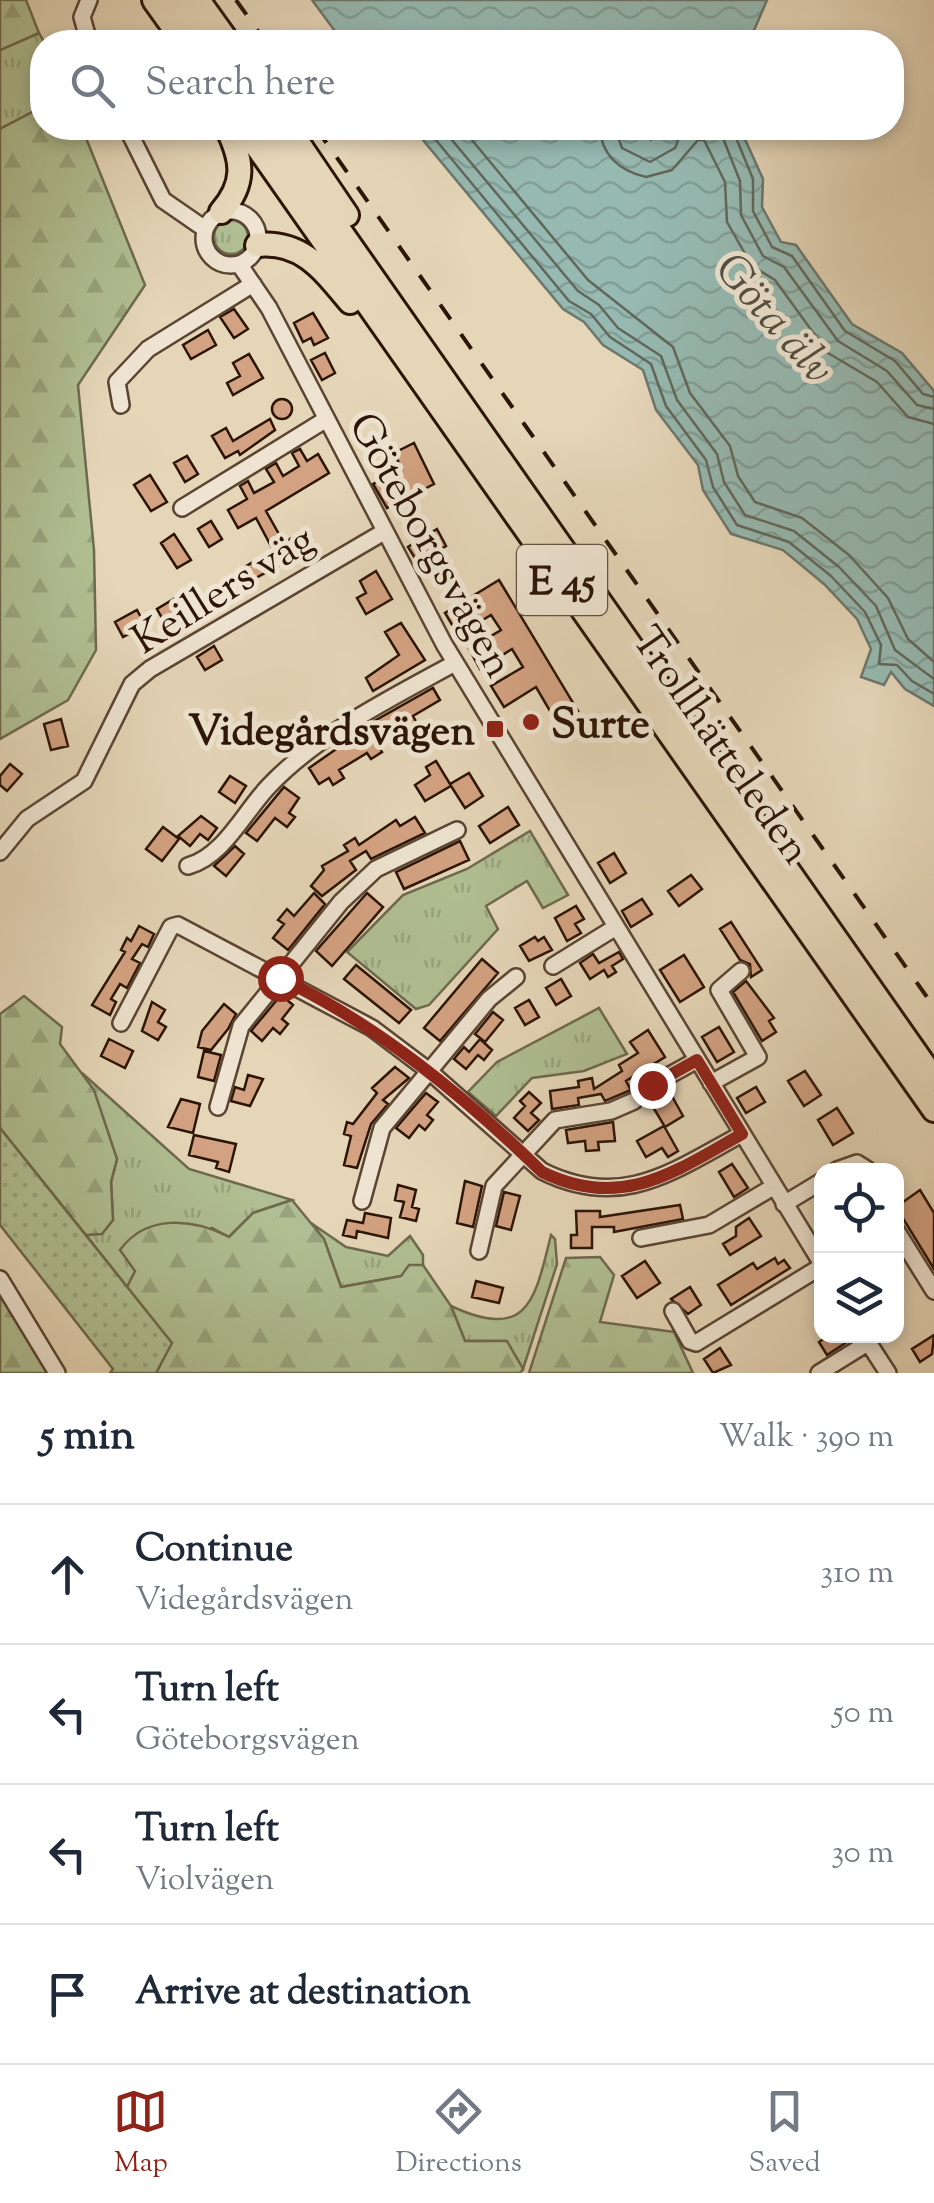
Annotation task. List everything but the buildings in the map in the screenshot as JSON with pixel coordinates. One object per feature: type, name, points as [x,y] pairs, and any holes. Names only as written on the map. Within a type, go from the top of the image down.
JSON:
[{"type":"highway","points":[[154,0],[175,30]]},
{"type":"highway","points":[[177,0],[199,30]]},
{"type":"highway","points":[[198,0],[219,30]]},
{"type":"highway","points":[[213,221],[238,189],[242,174],[231,140]]},
{"type":"highway","name":"Trollhätteleden","points":[[253,140],[432,378],[934,1079]]},
{"type":"highway","name":"Trollhätteleden","points":[[276,140],[432,378],[934,1110]]},
{"type":"highway","points":[[296,140],[413,316],[432,378]]},
{"type":"highway","points":[[257,245],[290,246],[312,260],[432,378]]},
{"type":"street","points":[[82,3],[87,30]]},
{"type":"street","points":[[132,140],[156,191],[170,208],[213,221],[235,211],[248,216],[256,228],[257,245],[239,264],[226,265],[211,257],[204,246],[213,221]]},
{"type":"street","name":"Göteborgsvägen","points":[[239,264],[254,284],[382,532],[455,663],[815,1253]]},
{"type":"street","points":[[121,405],[117,382],[132,362],[254,284]]},
{"type":"street","points":[[182,508],[326,420]]},
{"type":"street","name":"Keillers väg","points":[[0,852],[27,819],[84,782],[132,684],[150,668],[382,532]]},
{"type":"street","points":[[188,866],[207,861],[268,786],[308,752],[455,663]]},
{"type":"street","points":[[218,1107],[240,1026],[360,881],[457,830]]},
{"type":"street","points":[[121,1023],[171,927],[188,928],[372,1028],[430,1071],[558,1179],[626,1187],[674,1174],[742,1134]]},
{"type":"street","points":[[553,966],[616,928]]},
{"type":"street","points":[[711,1084],[758,1058],[719,990],[741,971]]},
{"type":"street","points":[[362,1202],[382,1128],[489,999],[516,977]]},
{"type":"street","points":[[652,1085],[697,1060]]},
{"type":"street","points":[[480,1251],[494,1186],[555,1120],[611,1111],[634,1101]]},
{"type":"street","points":[[784,1204],[814,1185]]},
{"type":"street","points":[[642,1238],[709,1225],[774,1187]]},
{"type":"street","points":[[904,1243],[934,1291]]},
{"type":"street","points":[[672,1311],[690,1341],[696,1343],[814,1270]]},
{"type":"street","points":[[0,1279],[57,1373]]},
{"type":"street","points":[[819,1373],[860,1343]]},
{"type":"street","points":[[869,1343],[888,1373]]},
{"type":"green space","points":[[0,0],[26,0],[38,30],[30,30],[30,37],[0,50]]},
{"type":"green space","points":[[30,37],[30,113],[0,129],[0,50]]},
{"type":"green space","points":[[30,113],[30,140],[87,140],[145,285],[78,385],[94,550],[96,650],[68,700],[0,739],[0,129]]},
{"type":"green space","points":[[231,220],[243,225],[248,237],[243,249],[231,254],[219,249],[214,237],[219,225]]},
{"type":"green space","points":[[530,831],[568,895],[543,908],[527,881],[486,906],[498,929],[429,1005],[416,1009],[347,952],[403,895],[467,869]]},
{"type":"green space","points":[[24,996],[62,1027],[60,1044],[94,1090],[117,1159],[111,1182],[113,1220],[102,1234],[86,1235],[0,1128],[0,1014]]},
{"type":"green space","points":[[599,1008],[627,1054],[584,1071],[532,1078],[496,1116],[468,1092],[497,1062]]},
{"type":"green space","points":[[82,1073],[189,1169],[292,1200],[253,1213],[229,1237],[212,1228],[136,1271],[127,1287],[86,1235],[113,1220],[111,1182],[117,1159]]},
{"type":"green space","points":[[0,1128],[172,1343],[156,1373],[110,1373],[113,1369],[0,1225]]},
{"type":"green space","points":[[292,1200],[324,1239],[341,1287],[401,1276],[409,1265],[423,1265],[451,1306],[465,1341],[507,1341],[523,1369],[520,1373],[156,1373],[171,1343],[127,1287],[135,1271],[120,1250],[143,1230],[171,1223],[200,1226],[229,1237],[253,1213]]},
{"type":"green space","points":[[311,1223],[346,1247],[388,1256],[410,1236],[423,1255],[423,1265],[409,1266],[402,1276],[341,1287],[324,1239]]},
{"type":"green space","points":[[551,1235],[555,1239],[557,1264],[523,1369],[506,1341],[465,1341],[451,1306],[477,1316],[513,1316],[533,1295]]},
{"type":"green space","points":[[600,1257],[614,1275],[600,1322],[674,1332],[693,1373],[529,1373],[566,1258]]},
{"type":"green space","points":[[0,1287],[57,1373],[0,1373]]},
{"type":"water","points":[[312,0],[767,0],[754,30],[334,30]]},
{"type":"water","name":"Göta älv","points":[[423,140],[745,140],[763,179],[762,207],[781,242],[796,245],[852,324],[902,353],[934,391],[934,706],[905,689],[891,672],[884,685],[861,677],[871,649],[857,619],[824,584],[783,550],[731,534],[703,490],[698,465],[656,410],[643,370],[603,345],[584,322],[563,309]]},
{"type":"railway","points":[[236,0],[257,30]]},
{"type":"railway","points":[[324,140],[934,1007]]},
{"type":"place","name":"Surte","points":[[531,722]]},
{"type":"place","name":"Videgårdsvägen","points":[[495,729]]},
{"type":"route","points":[[280,978],[372,1028],[430,1071],[542,1172],[558,1179],[598,1187],[652,1182],[674,1174],[742,1134],[697,1060],[652,1085]]}]
